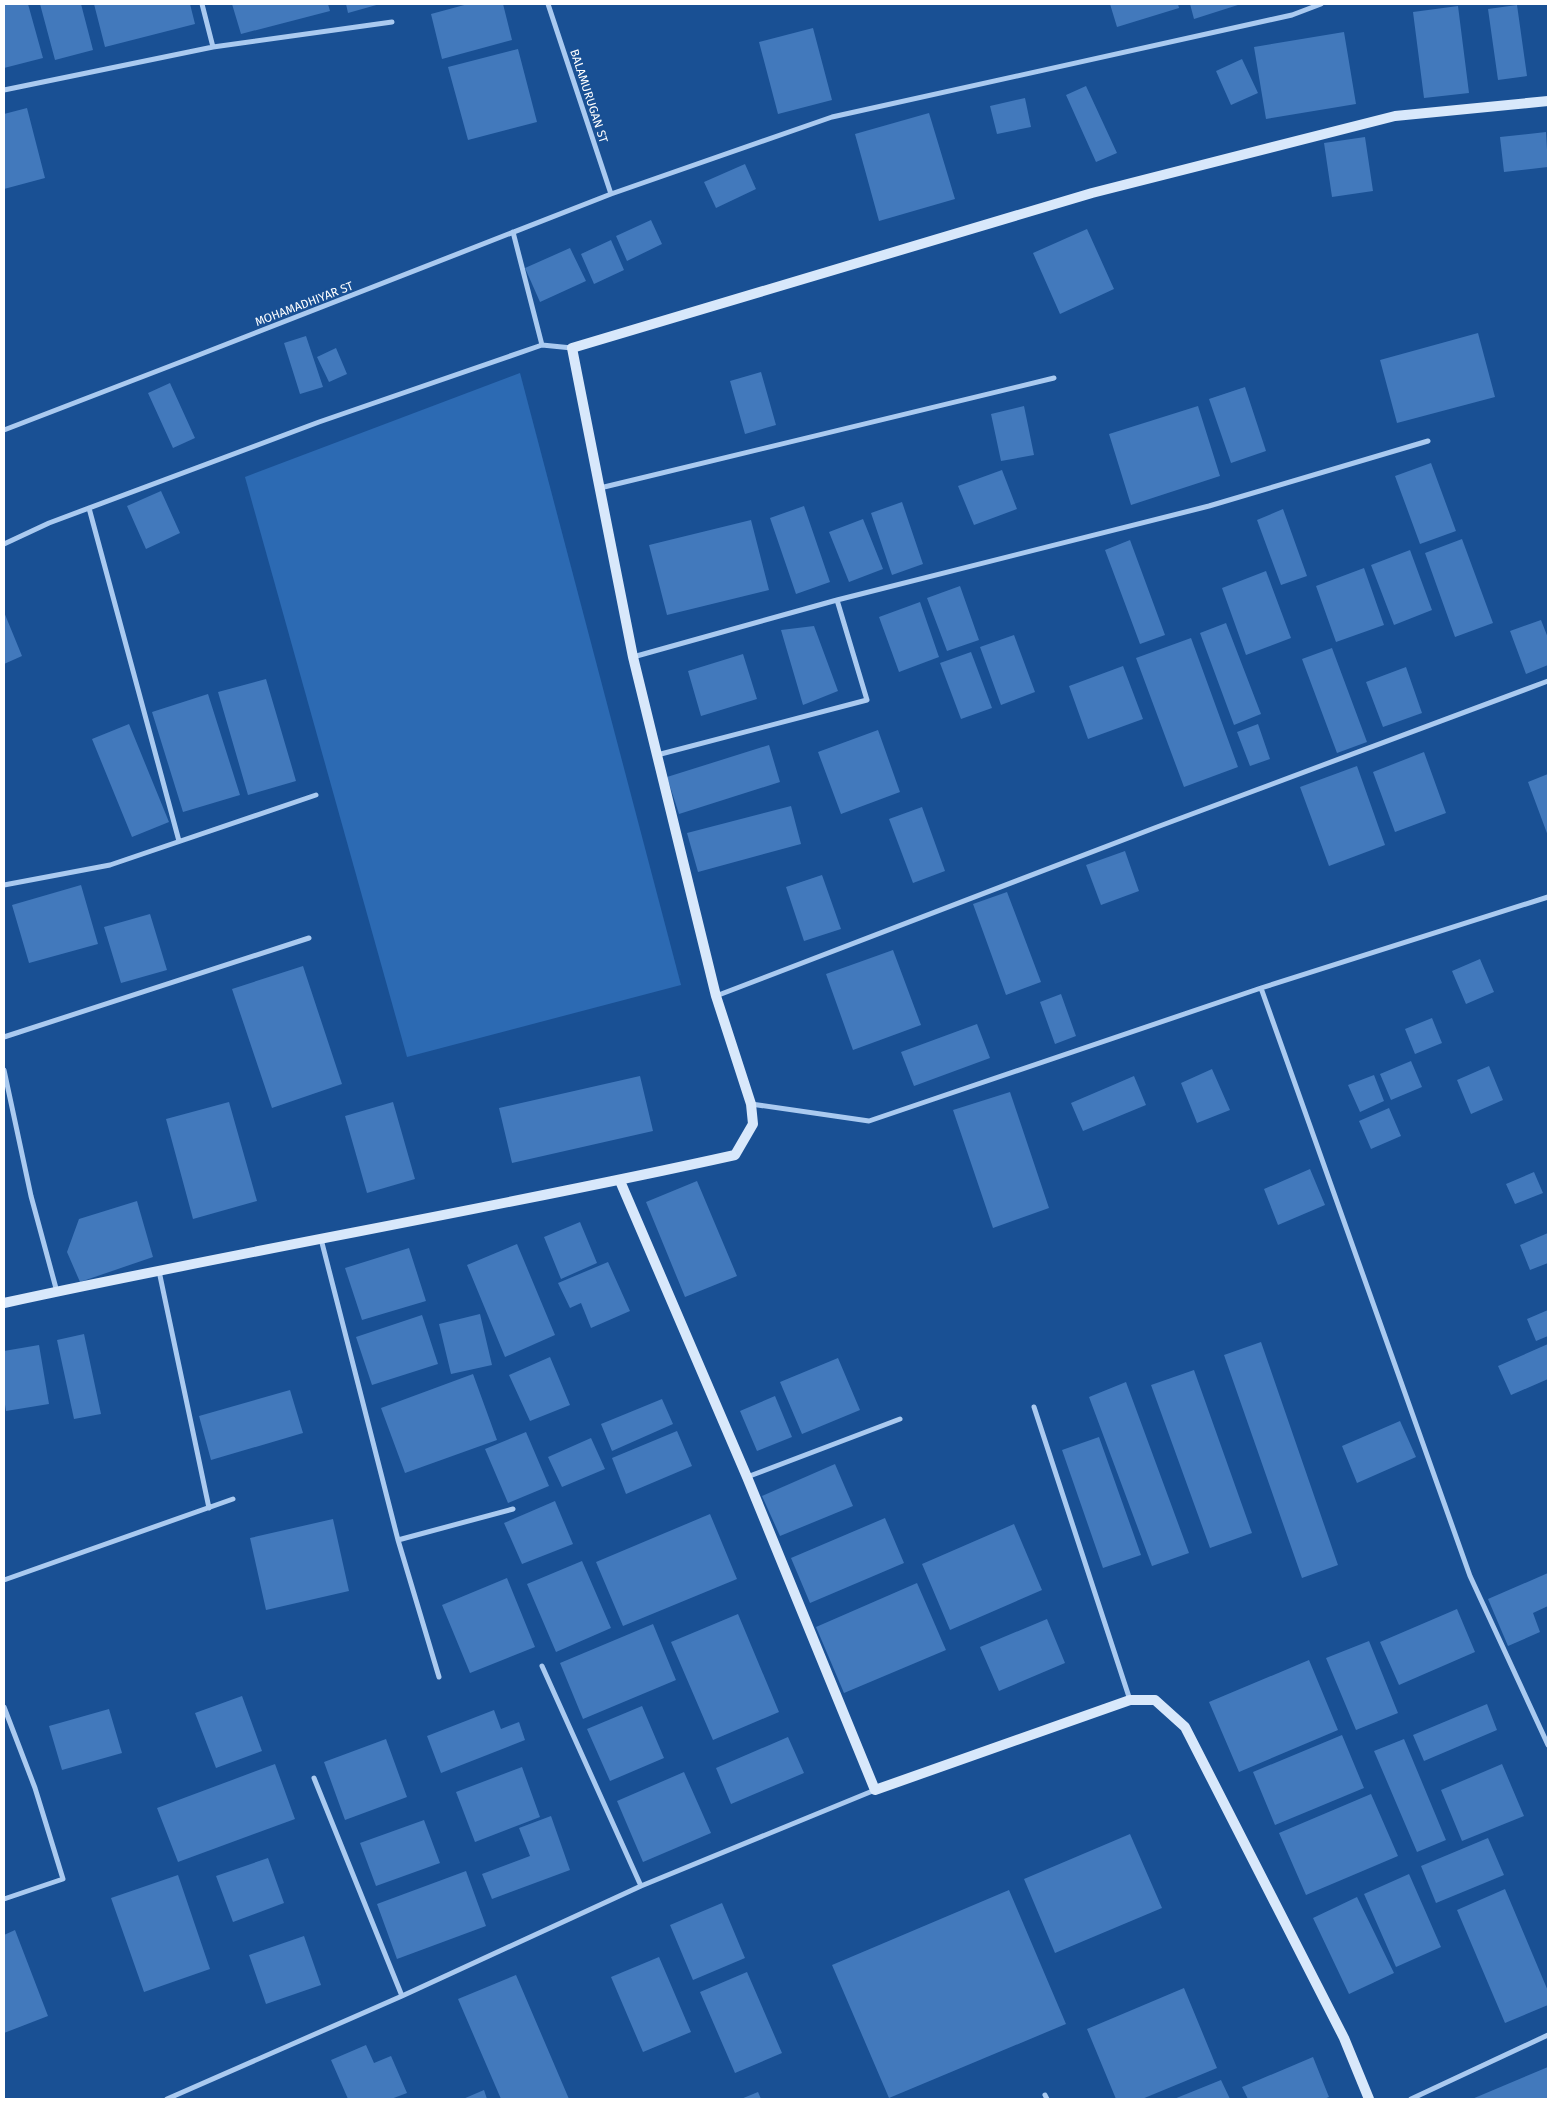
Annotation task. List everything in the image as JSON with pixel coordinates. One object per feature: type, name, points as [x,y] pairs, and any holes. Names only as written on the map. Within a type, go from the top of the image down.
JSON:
[{"type":"street","points":[[202,4],[213,47]]},
{"type":"street","name":"BALAMURUGAN ST","points":[[548,4],[611,194]]},
{"type":"street","name":"MOHAMADHIYAR ST","points":[[4,430],[611,194],[832,118],[1292,15],[1322,4]]},
{"type":"street","points":[[4,90],[213,47],[392,22]]},
{"type":"street","points":[[4,544],[49,523],[319,422],[542,345],[572,348],[1092,193],[1395,116],[1548,101]]},
{"type":"street","points":[[513,232],[542,345]]},
{"type":"street","points":[[4,1303],[620,1181],[735,1155],[753,1124],[751,1104],[716,996],[633,657],[572,348]]},
{"type":"street","points":[[600,488],[1054,378]]},
{"type":"street","points":[[633,657],[837,600],[1210,506],[1428,441]]},
{"type":"street","points":[[89,508],[179,841]]},
{"type":"street","points":[[657,755],[867,700],[837,600]]},
{"type":"street","points":[[716,996],[1158,827],[1548,681]]},
{"type":"street","points":[[4,885],[110,865],[316,795]]},
{"type":"street","points":[[751,1104],[869,1121],[1261,988],[1548,898]]},
{"type":"street","points":[[4,1037],[309,938]]},
{"type":"street","points":[[1261,988],[1470,1576],[1548,1745]]},
{"type":"street","points":[[4,1070],[31,1196],[57,1292]]},
{"type":"street","points":[[620,1181],[747,1477],[875,1790]]},
{"type":"street","points":[[321,1239],[398,1540],[439,1677]]},
{"type":"street","points":[[159,1271],[209,1508]]},
{"type":"street","points":[[1034,1407],[1130,1700]]},
{"type":"street","points":[[747,1477],[900,1419]]},
{"type":"street","points":[[4,1580],[233,1500]]},
{"type":"street","points":[[398,1540],[514,1509]]},
{"type":"street","points":[[542,1666],[642,1886]]},
{"type":"street","points":[[167,2099],[402,1996],[642,1886],[875,1790],[1130,1700],[1155,1700],[1185,1727],[1344,2038],[1369,2099]]},
{"type":"street","points":[[4,1706],[35,1788],[63,1879],[4,1899]]},
{"type":"street","points":[[314,1778],[402,1996]]},
{"type":"street","points":[[1411,2099],[1548,2035]]},
{"type":"shaded area","points":[[520,373],[681,985],[407,1057],[245,477]]},
{"type":"building","points":[[4,4],[28,4],[43,58],[4,68]]},
{"type":"building","points":[[40,4],[81,4],[93,50],[55,60]]},
{"type":"building","points":[[94,4],[190,4],[195,24],[105,47]]},
{"type":"building","points":[[232,4],[328,4],[330,11],[241,34]]},
{"type":"building","points":[[346,4],[380,4],[348,13]]},
{"type":"building","points":[[468,4],[503,4],[512,40],[442,59],[431,14]]},
{"type":"building","points":[[1110,4],[1178,4],[1179,8],[1117,27]]},
{"type":"building","points":[[1190,4],[1241,4],[1194,19]]},
{"type":"building","points":[[1517,5],[1527,76],[1498,80],[1488,9]]},
{"type":"building","points":[[1458,6],[1469,93],[1424,98],[1413,12]]},
{"type":"building","points":[[813,28],[832,100],[778,114],[759,42]]},
{"type":"building","points":[[1344,32],[1356,104],[1266,119],[1254,47]]},
{"type":"building","points":[[518,49],[537,122],[468,140],[448,67]]},
{"type":"building","points":[[1242,59],[1258,93],[1231,105],[1216,71]]},
{"type":"building","points":[[1086,86],[1117,153],[1096,162],[1066,95]]},
{"type":"building","points":[[1025,98],[1031,127],[997,134],[990,106]]},
{"type":"building","points":[[27,108],[45,178],[4,189],[4,114]]},
{"type":"building","points":[[929,113],[955,199],[879,221],[855,134]]},
{"type":"building","points":[[1546,132],[1548,167],[1504,172],[1500,137]]},
{"type":"building","points":[[1365,137],[1373,191],[1332,197],[1324,143]]},
{"type":"building","points":[[745,164],[756,189],[716,208],[704,182]]},
{"type":"building","points":[[651,220],[662,244],[627,261],[616,236]]},
{"type":"building","points":[[1087,229],[1114,289],[1060,314],[1033,253]]},
{"type":"building","points":[[611,240],[624,270],[594,284],[581,254]]},
{"type":"building","points":[[570,248],[586,281],[540,302],[525,268]]},
{"type":"building","points":[[1478,333],[1495,397],[1397,423],[1380,360]]},
{"type":"building","points":[[306,336],[323,387],[300,394],[284,343]]},
{"type":"building","points":[[336,348],[347,374],[329,382],[317,357]]},
{"type":"building","points":[[761,372],[776,425],[745,434],[730,381]]},
{"type":"building","points":[[170,383],[195,438],[173,448],[148,393]]},
{"type":"building","points":[[1245,387],[1266,451],[1231,463],[1209,399]]},
{"type":"building","points":[[1024,406],[1034,455],[1001,461],[991,414]]},
{"type":"building","points":[[1198,406],[1220,476],[1131,505],[1109,434]]},
{"type":"building","points":[[1431,463],[1456,531],[1420,544],[1395,476]]},
{"type":"building","points":[[1002,470],[1017,509],[974,525],[958,486]]},
{"type":"building","points":[[161,491],[180,533],[146,549],[127,506]]},
{"type":"building","points":[[902,502],[923,564],[892,575],[871,513]]},
{"type":"building","points":[[804,506],[830,582],[796,594],[770,518]]},
{"type":"building","points":[[1283,509],[1307,576],[1281,585],[1257,520]]},
{"type":"building","points":[[863,519],[883,569],[849,582],[829,532]]},
{"type":"building","points":[[751,520],[769,590],[667,615],[649,545]]},
{"type":"building","points":[[1462,539],[1493,623],[1455,637],[1425,553]]},
{"type":"building","points":[[1130,540],[1165,635],[1140,644],[1105,550]]},
{"type":"building","points":[[1410,550],[1432,610],[1394,625],[1371,565]]},
{"type":"building","points":[[1364,568],[1384,625],[1336,642],[1316,586]]},
{"type":"building","points":[[1266,571],[1291,638],[1246,655],[1222,588]]},
{"type":"building","points":[[960,586],[979,640],[947,651],[927,598]]},
{"type":"building","points":[[920,602],[939,657],[899,672],[879,617]]},
{"type":"building","points":[[4,612],[22,656],[4,664]]},
{"type":"building","points":[[1541,620],[1548,638],[1548,665],[1526,674],[1510,631]]},
{"type":"building","points":[[1226,623],[1261,714],[1234,725],[1200,633]]},
{"type":"building","points":[[814,626],[838,691],[803,705],[781,630]]},
{"type":"building","points":[[1014,635],[1035,692],[1001,705],[980,647]]},
{"type":"building","points":[[1191,638],[1238,767],[1184,787],[1136,658]]},
{"type":"building","points":[[1332,648],[1367,742],[1337,753],[1302,659]]},
{"type":"building","points":[[971,652],[992,708],[961,719],[940,663]]},
{"type":"building","points":[[743,654],[757,699],[701,716],[688,671]]},
{"type":"building","points":[[1123,666],[1143,719],[1088,739],[1069,686]]},
{"type":"building","points":[[1406,667],[1422,713],[1383,727],[1366,682]]},
{"type":"building","points":[[266,679],[296,781],[248,795],[218,692]]},
{"type":"building","points":[[208,694],[240,795],[183,812],[152,712]]},
{"type":"building","points":[[129,724],[169,822],[132,837],[92,739]]},
{"type":"building","points":[[1258,724],[1270,759],[1250,766],[1237,732]]},
{"type":"building","points":[[878,730],[900,792],[841,814],[818,752]]},
{"type":"building","points":[[769,745],[780,782],[679,814],[667,777]]},
{"type":"building","points":[[1424,752],[1446,813],[1395,832],[1373,772]]},
{"type":"building","points":[[1357,766],[1385,845],[1329,866],[1300,787]]},
{"type":"building","points":[[1548,774],[1548,836],[1528,782]]},
{"type":"building","points":[[791,806],[801,844],[698,872],[687,833]]},
{"type":"building","points":[[922,807],[945,871],[913,883],[889,819]]},
{"type":"building","points":[[1125,851],[1139,891],[1101,905],[1086,865]]},
{"type":"building","points":[[822,875],[841,929],[804,941],[786,887]]},
{"type":"building","points":[[81,885],[98,944],[29,963],[12,905]]},
{"type":"building","points":[[1007,892],[1041,982],[1006,995],[973,904]]},
{"type":"building","points":[[150,914],[167,970],[121,983],[104,927]]},
{"type":"building","points":[[893,950],[921,1025],[853,1050],[826,974]]},
{"type":"building","points":[[1480,959],[1494,992],[1466,1004],[1452,971]]},
{"type":"building","points":[[303,966],[342,1084],[272,1108],[232,989]]},
{"type":"building","points":[[1061,994],[1076,1036],[1055,1044],[1040,1002]]},
{"type":"building","points":[[1432,1018],[1442,1043],[1415,1054],[1405,1029]]},
{"type":"building","points":[[977,1024],[990,1058],[914,1086],[901,1052]]},
{"type":"building","points":[[1411,1061],[1422,1087],[1391,1100],[1380,1074]]},
{"type":"building","points":[[1489,1066],[1503,1100],[1471,1114],[1457,1080]]},
{"type":"building","points":[[1212,1069],[1230,1110],[1197,1123],[1181,1083]]},
{"type":"building","points":[[1374,1075],[1384,1101],[1360,1112],[1348,1085]]},
{"type":"building","points":[[640,1076],[653,1131],[512,1163],[499,1108]]},
{"type":"building","points":[[1134,1076],[1146,1105],[1083,1131],[1071,1103]]},
{"type":"building","points":[[1010,1092],[1049,1208],[993,1228],[953,1110]]},
{"type":"building","points":[[229,1102],[257,1201],[193,1219],[166,1119]]},
{"type":"building","points":[[393,1102],[415,1179],[367,1193],[345,1116]]},
{"type":"building","points":[[1389,1108],[1401,1136],[1371,1149],[1359,1121]]},
{"type":"building","points":[[1310,1169],[1325,1205],[1278,1225],[1264,1189]]},
{"type":"building","points":[[1534,1172],[1543,1193],[1515,1204],[1506,1184]]},
{"type":"building","points":[[697,1181],[737,1276],[685,1297],[646,1202]]},
{"type":"building","points":[[137,1201],[153,1257],[80,1282],[67,1252],[79,1219]]},
{"type":"building","points":[[580,1222],[597,1263],[561,1279],[544,1237]]},
{"type":"building","points":[[1548,1233],[1548,1263],[1530,1270],[1520,1245]]},
{"type":"building","points":[[517,1244],[555,1335],[505,1357],[467,1265]]},
{"type":"building","points":[[409,1248],[426,1301],[362,1320],[345,1268]]},
{"type":"building","points":[[608,1262],[630,1311],[591,1328],[581,1303],[570,1308],[558,1283]]},
{"type":"building","points":[[1548,1310],[1548,1336],[1536,1341],[1527,1319]]},
{"type":"building","points":[[480,1314],[492,1365],[451,1374],[439,1324]]},
{"type":"building","points":[[422,1315],[438,1364],[372,1385],[356,1337]]},
{"type":"building","points":[[84,1334],[101,1414],[74,1419],[57,1340]]},
{"type":"building","points":[[1261,1342],[1338,1565],[1302,1578],[1224,1355]]},
{"type":"building","points":[[1548,1344],[1548,1379],[1511,1395],[1498,1366]]},
{"type":"building","points":[[39,1345],[49,1404],[6,1411],[4,1398],[4,1351]]},
{"type":"building","points":[[550,1357],[570,1405],[530,1421],[509,1375]]},
{"type":"building","points":[[838,1358],[860,1410],[802,1434],[780,1382]]},
{"type":"building","points":[[1194,1370],[1252,1533],[1210,1548],[1151,1385]]},
{"type":"building","points":[[473,1374],[497,1440],[405,1473],[381,1408]]},
{"type":"building","points":[[1126,1382],[1189,1553],[1152,1566],[1089,1397]]},
{"type":"building","points":[[290,1390],[303,1433],[211,1460],[199,1416]]},
{"type":"building","points":[[775,1396],[792,1437],[757,1451],[740,1411]]},
{"type":"building","points":[[662,1399],[673,1424],[612,1451],[601,1424]]},
{"type":"building","points":[[1400,1421],[1416,1457],[1357,1483],[1342,1446]]},
{"type":"building","points":[[677,1431],[692,1466],[626,1494],[612,1458]]},
{"type":"building","points":[[526,1432],[549,1486],[508,1503],[485,1449]]},
{"type":"building","points":[[1099,1437],[1141,1555],[1103,1568],[1062,1450]]},
{"type":"building","points":[[591,1438],[605,1469],[562,1487],[548,1457]]},
{"type":"building","points":[[835,1464],[853,1506],[780,1536],[762,1496]]},
{"type":"building","points":[[555,1501],[573,1544],[522,1564],[504,1523]]},
{"type":"building","points":[[710,1514],[737,1579],[623,1626],[596,1562]]},
{"type":"building","points":[[885,1518],[904,1563],[810,1603],[791,1558]]},
{"type":"building","points":[[333,1519],[349,1591],[266,1610],[250,1538]]},
{"type":"building","points":[[1014,1524],[1042,1590],[950,1630],[922,1564]]},
{"type":"building","points":[[582,1561],[611,1628],[556,1652],[527,1584]]},
{"type":"building","points":[[1548,1573],[1548,1606],[1533,1613],[1540,1632],[1508,1646],[1488,1599]]},
{"type":"building","points":[[507,1578],[535,1647],[470,1673],[442,1605]]},
{"type":"building","points":[[917,1583],[946,1650],[844,1693],[816,1627]]},
{"type":"building","points":[[1457,1609],[1475,1652],[1399,1685],[1380,1642]]},
{"type":"building","points":[[738,1614],[779,1712],[713,1740],[671,1642]]},
{"type":"building","points":[[1047,1619],[1065,1663],[999,1691],[980,1647]]},
{"type":"building","points":[[653,1624],[676,1680],[583,1719],[560,1663]]},
{"type":"building","points":[[1369,1641],[1398,1713],[1356,1730],[1326,1658]]},
{"type":"building","points":[[1309,1660],[1338,1730],[1239,1772],[1209,1702]]},
{"type":"building","points":[[242,1696],[262,1751],[216,1768],[195,1713]]},
{"type":"building","points":[[1487,1704],[1497,1730],[1424,1761],[1413,1735]]},
{"type":"building","points":[[642,1706],[664,1758],[610,1781],[587,1729]]},
{"type":"building","points":[[109,1709],[122,1753],[62,1770],[49,1726]]},
{"type":"building","points":[[494,1710],[501,1729],[519,1722],[525,1740],[441,1773],[427,1736]]},
{"type":"building","points":[[1342,1735],[1364,1788],[1275,1825],[1253,1772]]},
{"type":"building","points":[[788,1737],[804,1773],[731,1804],[716,1768]]},
{"type":"building","points":[[386,1739],[407,1797],[345,1820],[324,1762]]},
{"type":"building","points":[[1404,1739],[1446,1840],[1417,1852],[1374,1751]]},
{"type":"building","points":[[275,1764],[295,1819],[178,1862],[157,1808]]},
{"type":"building","points":[[1502,1764],[1524,1816],[1462,1841],[1441,1790]]},
{"type":"building","points":[[522,1767],[540,1817],[475,1842],[456,1792]]},
{"type":"building","points":[[684,1772],[711,1833],[643,1862],[617,1801]]},
{"type":"building","points":[[1371,1794],[1398,1856],[1306,1895],[1279,1833]]},
{"type":"building","points":[[551,1816],[570,1870],[492,1899],[482,1874],[530,1856],[519,1828]]},
{"type":"building","points":[[424,1820],[440,1863],[376,1886],[360,1843]]},
{"type":"building","points":[[1130,1834],[1162,1908],[1055,1953],[1024,1879]]},
{"type":"building","points":[[1488,1838],[1504,1875],[1436,1903],[1421,1866]]},
{"type":"building","points":[[268,1858],[284,1903],[233,1922],[216,1876]]},
{"type":"building","points":[[466,1871],[486,1926],[397,1959],[377,1904]]},
{"type":"building","points":[[1409,1874],[1441,1947],[1396,1967],[1364,1894]]},
{"type":"building","points":[[178,1875],[210,1969],[144,1992],[111,1898]]},
{"type":"building","points":[[1505,1889],[1548,1991],[1548,2005],[1505,2023],[1457,1910]]},
{"type":"building","points":[[1009,1890],[1066,2024],[889,2098],[832,1965]]},
{"type":"building","points":[[1357,1897],[1394,1973],[1349,1994],[1313,1918]]},
{"type":"building","points":[[722,1903],[745,1958],[693,1980],[670,1925]]},
{"type":"building","points":[[15,1930],[48,2016],[4,2033],[4,1935]]},
{"type":"building","points":[[304,1936],[321,1985],[266,2004],[249,1955]]},
{"type":"building","points":[[659,1957],[691,2032],[643,2052],[611,1977]]},
{"type":"building","points":[[747,1972],[782,2053],[735,2073],[700,1992]]},
{"type":"building","points":[[516,1975],[569,2099],[501,2099],[458,1999]]},
{"type":"building","points":[[1184,1988],[1217,2068],[1142,2099],[1116,2099],[1087,2029]]},
{"type":"building","points":[[366,2045],[374,2063],[391,2056],[407,2093],[391,2099],[348,2099],[331,2060]]},
{"type":"building","points":[[1313,2057],[1329,2097],[1324,2099],[1248,2099],[1242,2087]]},
{"type":"building","points":[[1548,2067],[1548,2099],[1472,2099]]},
{"type":"building","points":[[1221,2080],[1230,2099],[1174,2099]]},
{"type":"building","points":[[484,2090],[487,2099],[463,2099]]},
{"type":"building","points":[[758,2092],[761,2099],[741,2099]]}]
